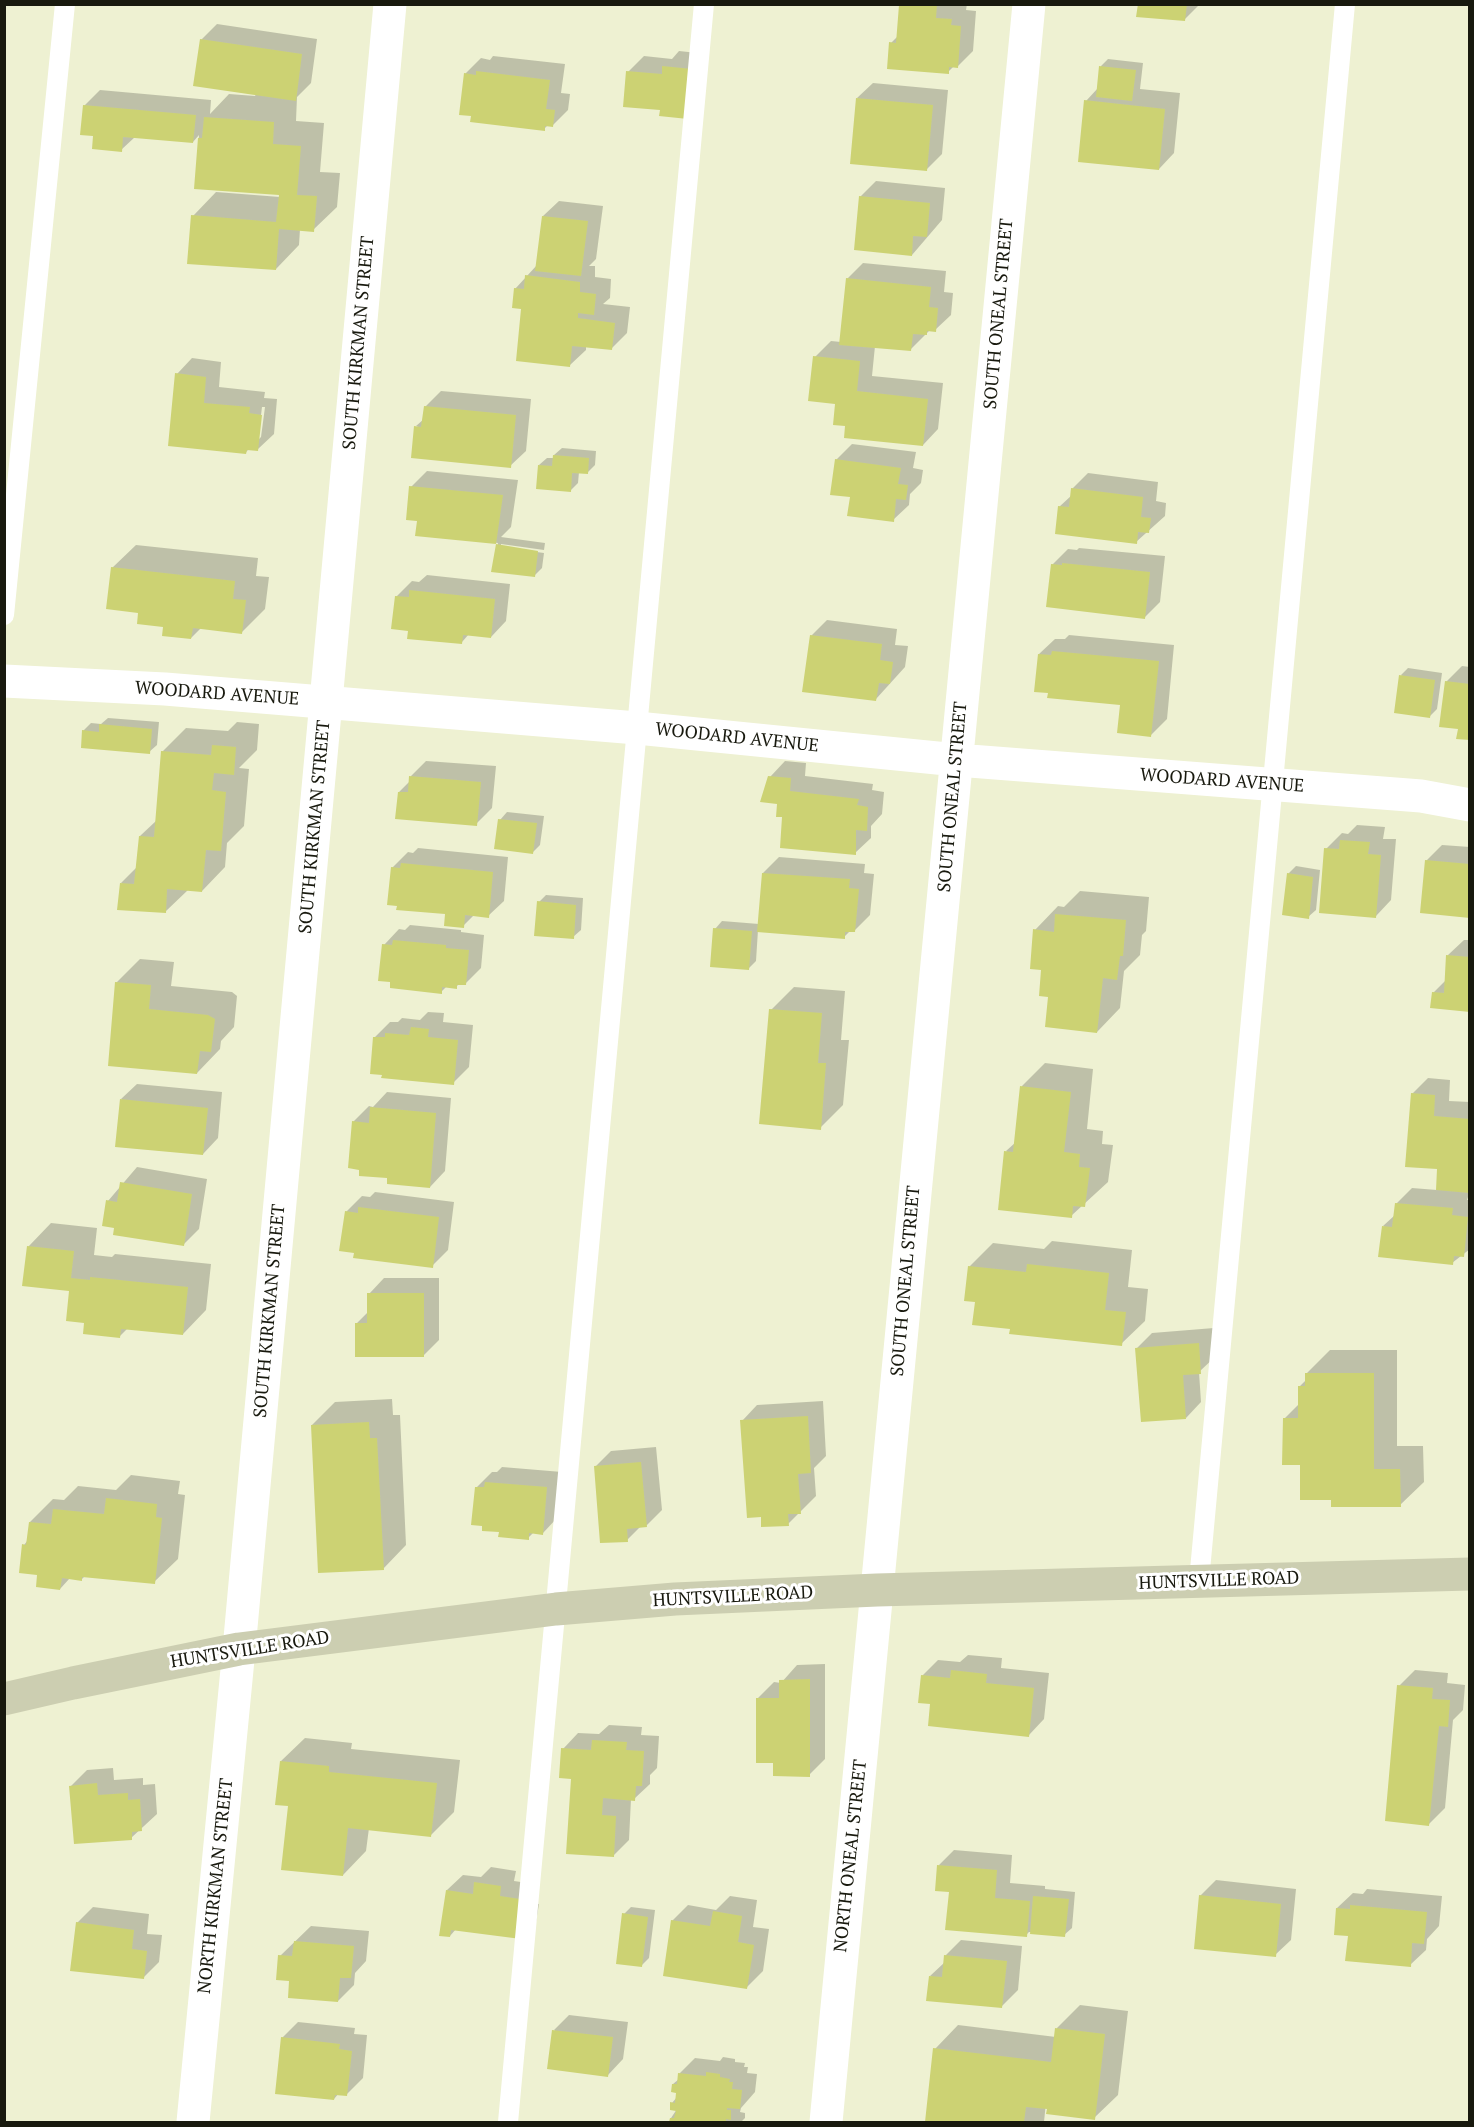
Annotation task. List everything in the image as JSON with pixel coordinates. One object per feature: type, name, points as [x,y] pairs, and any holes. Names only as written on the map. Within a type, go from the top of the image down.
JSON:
[{"type":"main road","name":"HUNTSVILLE ROAD","points":[[4,1699],[239,1649],[556,1609],[675,1599],[877,1590],[1470,1574]]},
{"type":"street","name":"SOUTH KIRKMAN STREET","points":[[239,1649],[390,4]]},
{"type":"street","name":"SOUTH ONEAL STREET","points":[[877,1590],[1029,4]]},
{"type":"street","name":"WOODARD AVENUE","points":[[4,681],[165,689],[637,728],[957,760],[1421,796],[1470,804]]},
{"type":"street","name":"NORTH ONEAL STREET","points":[[826,2122],[877,1590]]},
{"type":"street","name":"NORTH KIRKMAN STREET","points":[[193,2122],[239,1649]]},
{"type":"lane","points":[[4,615],[65,4]]},
{"type":"lane","points":[[508,2122],[704,4]]},
{"type":"lane","points":[[1199,1581],[1345,4]]},
{"type":"building","points":[[937,4],[936,18],[952,19],[951,25],[961,26],[958,68],[949,67],[949,74],[887,69],[889,42],[896,43],[899,5]]},
{"type":"building","points":[[1138,4],[1187,4],[1185,21],[1136,17]]},
{"type":"building","points":[[200,39],[302,54],[296,101],[193,86]]},
{"type":"building","points":[[662,66],[692,69],[688,119],[659,116],[660,110],[623,107],[626,71],[662,74]]},
{"type":"building","points":[[1099,66],[1136,70],[1132,101],[1096,97]]},
{"type":"building","points":[[476,71],[550,80],[546,109],[555,110],[553,127],[545,126],[545,131],[470,122],[471,116],[459,115],[464,73],[476,75]]},
{"type":"building","points":[[856,98],[933,105],[927,171],[850,164]]},
{"type":"building","points":[[1084,100],[1165,109],[1159,170],[1078,162]]},
{"type":"building","points":[[83,105],[196,115],[193,143],[123,137],[122,152],[92,149],[93,136],[80,135]]},
{"type":"building","points":[[204,117],[274,122],[273,144],[301,146],[297,195],[317,196],[314,232],[279,229],[276,270],[187,264],[191,215],[276,222],[279,195],[194,189],[198,138],[202,138]]},
{"type":"building","points":[[859,196],[930,203],[927,237],[913,236],[912,256],[854,250]]},
{"type":"building","points":[[542,216],[588,221],[581,276],[535,271]]},
{"type":"building","points":[[525,275],[580,282],[580,292],[596,294],[594,315],[578,313],[578,318],[615,323],[612,350],[572,346],[570,367],[516,361],[521,309],[512,308],[514,288],[524,289]]},
{"type":"building","points":[[846,278],[931,287],[929,307],[938,308],[936,332],[927,331],[927,335],[913,334],[911,351],[839,345]]},
{"type":"building","points":[[813,356],[860,361],[857,391],[928,399],[923,446],[844,438],[845,426],[833,425],[835,404],[808,401]]},
{"type":"building","points":[[175,373],[206,377],[204,403],[250,407],[249,413],[262,415],[258,451],[247,450],[246,454],[168,446]]},
{"type":"building","points":[[424,406],[516,415],[511,468],[411,458],[414,426],[421,427]]},
{"type":"building","points":[[553,455],[589,458],[588,474],[572,473],[571,492],[536,489],[538,465],[552,466]]},
{"type":"building","points":[[835,459],[901,468],[898,484],[908,485],[906,500],[896,499],[894,522],[847,516],[850,497],[830,495]]},
{"type":"building","points":[[409,486],[503,495],[496,544],[415,536],[417,521],[406,520]]},
{"type":"building","points":[[1071,488],[1143,497],[1141,517],[1151,518],[1149,533],[1138,532],[1137,544],[1055,534],[1058,506],[1069,507]]},
{"type":"building","points":[[496,544],[538,551],[535,577],[491,572]]},
{"type":"building","points":[[1062,563],[1150,572],[1145,619],[1046,607],[1051,564],[1062,565]]},
{"type":"building","points":[[111,567],[235,581],[233,599],[246,600],[242,634],[193,628],[191,639],[162,636],[163,627],[137,624],[138,613],[106,609]]},
{"type":"building","points":[[409,590],[495,599],[491,638],[463,635],[462,644],[407,639],[408,631],[391,629],[395,596],[409,597]]},
{"type":"building","points":[[810,635],[882,644],[880,660],[893,662],[890,684],[879,683],[876,701],[802,692]]},
{"type":"building","points":[[1052,651],[1159,661],[1151,737],[1117,733],[1120,705],[1047,698],[1048,693],[1034,692],[1038,654],[1051,655]]},
{"type":"building","points":[[1399,675],[1435,680],[1430,718],[1394,713]]},
{"type":"building","points":[[1445,681],[1470,684],[1470,740],[1456,739],[1458,729],[1439,727]]},
{"type":"building","points":[[99,724],[152,729],[150,754],[81,748],[82,730],[99,732]]},
{"type":"building","points":[[212,745],[236,747],[234,775],[214,773],[212,790],[226,792],[221,851],[206,850],[202,892],[167,889],[166,913],[117,910],[120,883],[134,884],[139,836],[154,837],[161,751],[211,755]]},
{"type":"building","points":[[409,776],[481,782],[477,826],[395,819],[398,792],[408,792]]},
{"type":"building","points":[[768,776],[791,778],[790,791],[859,799],[857,805],[868,807],[867,831],[856,830],[856,855],[780,848],[782,817],[776,817],[777,804],[760,802]]},
{"type":"building","points":[[498,819],[537,823],[533,854],[494,849]]},
{"type":"building","points":[[1340,840],[1370,842],[1368,854],[1381,855],[1376,918],[1319,913],[1324,848],[1339,849]]},
{"type":"building","points":[[1425,860],[1470,864],[1470,918],[1420,913]]},
{"type":"building","points":[[401,863],[493,872],[489,918],[465,915],[464,928],[444,926],[445,914],[396,910],[397,906],[387,905],[391,867],[400,868]]},
{"type":"building","points":[[762,873],[850,879],[849,888],[859,889],[855,932],[845,932],[845,939],[757,932]]},
{"type":"building","points":[[1287,873],[1313,877],[1309,919],[1282,915]]},
{"type":"building","points":[[537,901],[576,905],[574,939],[534,936]]},
{"type":"building","points":[[1055,914],[1126,920],[1123,956],[1120,956],[1117,980],[1103,978],[1097,1033],[1045,1027],[1048,997],[1039,996],[1041,970],[1030,969],[1033,929],[1054,932]]},
{"type":"building","points":[[713,928],[752,931],[749,970],[710,967]]},
{"type":"building","points":[[393,940],[446,945],[446,948],[469,950],[466,985],[457,985],[457,989],[442,987],[442,994],[390,988],[390,982],[378,981],[382,944],[392,945]]},
{"type":"building","points":[[1446,955],[1470,957],[1470,1012],[1430,1008],[1432,992],[1444,993]]},
{"type":"building","points":[[115,982],[151,985],[149,1009],[208,1015],[215,1019],[211,1052],[200,1051],[197,1074],[108,1066]]},
{"type":"building","points":[[769,1009],[822,1013],[818,1063],[826,1063],[821,1130],[759,1124]]},
{"type":"building","points":[[411,1027],[429,1029],[428,1037],[458,1040],[454,1085],[381,1078],[382,1075],[370,1074],[373,1037],[385,1037],[385,1033],[409,1035]]},
{"type":"building","points":[[1020,1086],[1071,1092],[1064,1152],[1080,1154],[1079,1167],[1090,1168],[1085,1207],[1073,1206],[1072,1218],[998,1210],[1004,1151],[1013,1152]]},
{"type":"building","points":[[1411,1093],[1435,1095],[1434,1116],[1470,1119],[1470,1193],[1436,1190],[1437,1169],[1405,1167]]},
{"type":"building","points":[[120,1099],[208,1108],[203,1155],[115,1147]]},
{"type":"building","points":[[370,1107],[436,1113],[430,1188],[387,1184],[387,1178],[359,1176],[359,1170],[348,1168],[352,1121],[369,1123]]},
{"type":"building","points":[[120,1182],[192,1194],[184,1246],[113,1235],[114,1228],[102,1226],[106,1200],[117,1202]]},
{"type":"building","points":[[1395,1203],[1453,1208],[1452,1215],[1468,1217],[1464,1257],[1454,1256],[1453,1265],[1378,1257],[1382,1226],[1392,1227]]},
{"type":"building","points":[[358,1207],[439,1217],[433,1268],[353,1258],[354,1253],[339,1251],[345,1211],[358,1213]]},
{"type":"building","points":[[27,1246],[74,1251],[71,1278],[90,1280],[90,1277],[188,1287],[183,1335],[121,1329],[120,1338],[83,1334],[84,1323],[66,1321],[69,1291],[22,1286]]},
{"type":"building","points":[[1027,1264],[1109,1273],[1105,1310],[1126,1312],[1122,1346],[1009,1334],[1010,1329],[972,1325],[975,1302],[964,1301],[968,1266],[1026,1272]]},
{"type":"building","points":[[367,1293],[424,1293],[424,1357],[355,1357],[355,1323],[367,1323]]},
{"type":"building","points":[[1199,1343],[1201,1374],[1183,1375],[1186,1419],[1141,1422],[1135,1348]]},
{"type":"building","points":[[1305,1373],[1374,1373],[1374,1469],[1400,1469],[1401,1507],[1331,1507],[1331,1500],[1300,1500],[1300,1465],[1282,1465],[1283,1418],[1298,1418],[1298,1386],[1305,1386]]},
{"type":"building","points":[[808,1416],[811,1473],[798,1474],[801,1514],[788,1514],[789,1526],[761,1527],[761,1517],[747,1518],[740,1420]]},
{"type":"building","points":[[369,1422],[370,1438],[377,1438],[384,1570],[318,1573],[311,1425]]},
{"type":"building","points":[[641,1462],[647,1527],[627,1529],[628,1542],[600,1543],[594,1466]]},
{"type":"building","points":[[485,1482],[547,1487],[543,1535],[529,1533],[529,1540],[498,1537],[499,1532],[482,1531],[482,1526],[471,1525],[475,1487],[484,1487]]},
{"type":"building","points":[[106,1498],[157,1504],[156,1517],[162,1518],[155,1584],[82,1577],[82,1581],[62,1578],[60,1590],[36,1587],[37,1575],[19,1573],[22,1544],[26,1545],[29,1522],[51,1524],[53,1509],[104,1514]]},
{"type":"building","points":[[951,1670],[987,1674],[986,1683],[1034,1688],[1029,1737],[928,1726],[930,1704],[918,1703],[921,1675],[950,1678]]},
{"type":"building","points":[[810,1679],[810,1777],[773,1776],[773,1763],[756,1763],[756,1698],[779,1698],[779,1680]]},
{"type":"building","points":[[1397,1685],[1433,1688],[1432,1699],[1450,1700],[1448,1727],[1439,1726],[1429,1826],[1385,1821]]},
{"type":"building","points":[[592,1740],[627,1742],[626,1750],[644,1751],[642,1786],[636,1786],[635,1801],[603,1798],[602,1815],[616,1816],[614,1857],[566,1854],[571,1779],[559,1778],[561,1748],[591,1750]]},
{"type":"building","points":[[280,1761],[329,1766],[329,1772],[437,1783],[431,1837],[348,1828],[343,1876],[281,1870],[288,1806],[275,1805]]},
{"type":"building","points":[[97,1783],[98,1795],[128,1793],[128,1800],[140,1799],[142,1831],[132,1832],[132,1840],[74,1844],[69,1786]]},
{"type":"building","points":[[937,1865],[997,1870],[995,1898],[1030,1901],[1027,1937],[945,1930],[949,1892],[935,1891]]},
{"type":"building","points":[[474,1882],[501,1886],[500,1896],[520,1899],[521,1939],[451,1930],[450,1937],[439,1936],[446,1890],[473,1894]]},
{"type":"building","points":[[1199,1895],[1281,1904],[1276,1957],[1194,1949]]},
{"type":"building","points":[[1033,1896],[1069,1899],[1065,1937],[1030,1934]]},
{"type":"building","points":[[1350,1905],[1427,1912],[1424,1944],[1412,1943],[1411,1967],[1345,1961],[1348,1936],[1334,1935],[1336,1908],[1350,1909]]},
{"type":"building","points":[[713,1911],[742,1916],[738,1942],[754,1945],[747,1989],[663,1976],[671,1920],[710,1926]]},
{"type":"building","points":[[622,1913],[648,1917],[642,1967],[616,1964]]},
{"type":"building","points":[[76,1922],[134,1930],[132,1949],[147,1951],[144,1979],[70,1971]]},
{"type":"building","points":[[294,1941],[354,1946],[351,1978],[340,1978],[338,2002],[288,1998],[289,1981],[276,1980],[278,1955],[292,1956]]},
{"type":"building","points":[[944,1955],[1007,1961],[1002,2008],[926,2001],[929,1976],[942,1977]]},
{"type":"building","points":[[1055,2028],[1105,2034],[1095,2120],[1046,2114],[1047,2109],[1026,2107],[1024,2122],[925,2122],[933,2048],[1051,2062]]},
{"type":"building","points":[[552,2030],[613,2037],[608,2077],[547,2069]]},
{"type":"building","points":[[281,2037],[340,2044],[339,2049],[352,2051],[347,2096],[335,2095],[334,2100],[275,2094]]},
{"type":"building","points":[[706,2072],[720,2074],[720,2077],[730,2079],[729,2082],[733,2082],[732,2089],[742,2090],[740,2109],[727,2108],[731,2110],[731,2120],[726,2119],[726,2122],[669,2122],[670,2118],[674,2118],[676,2111],[670,2110],[670,2102],[675,2103],[676,2093],[671,2092],[672,2084],[677,2084],[678,2073],[706,2076]]}]
